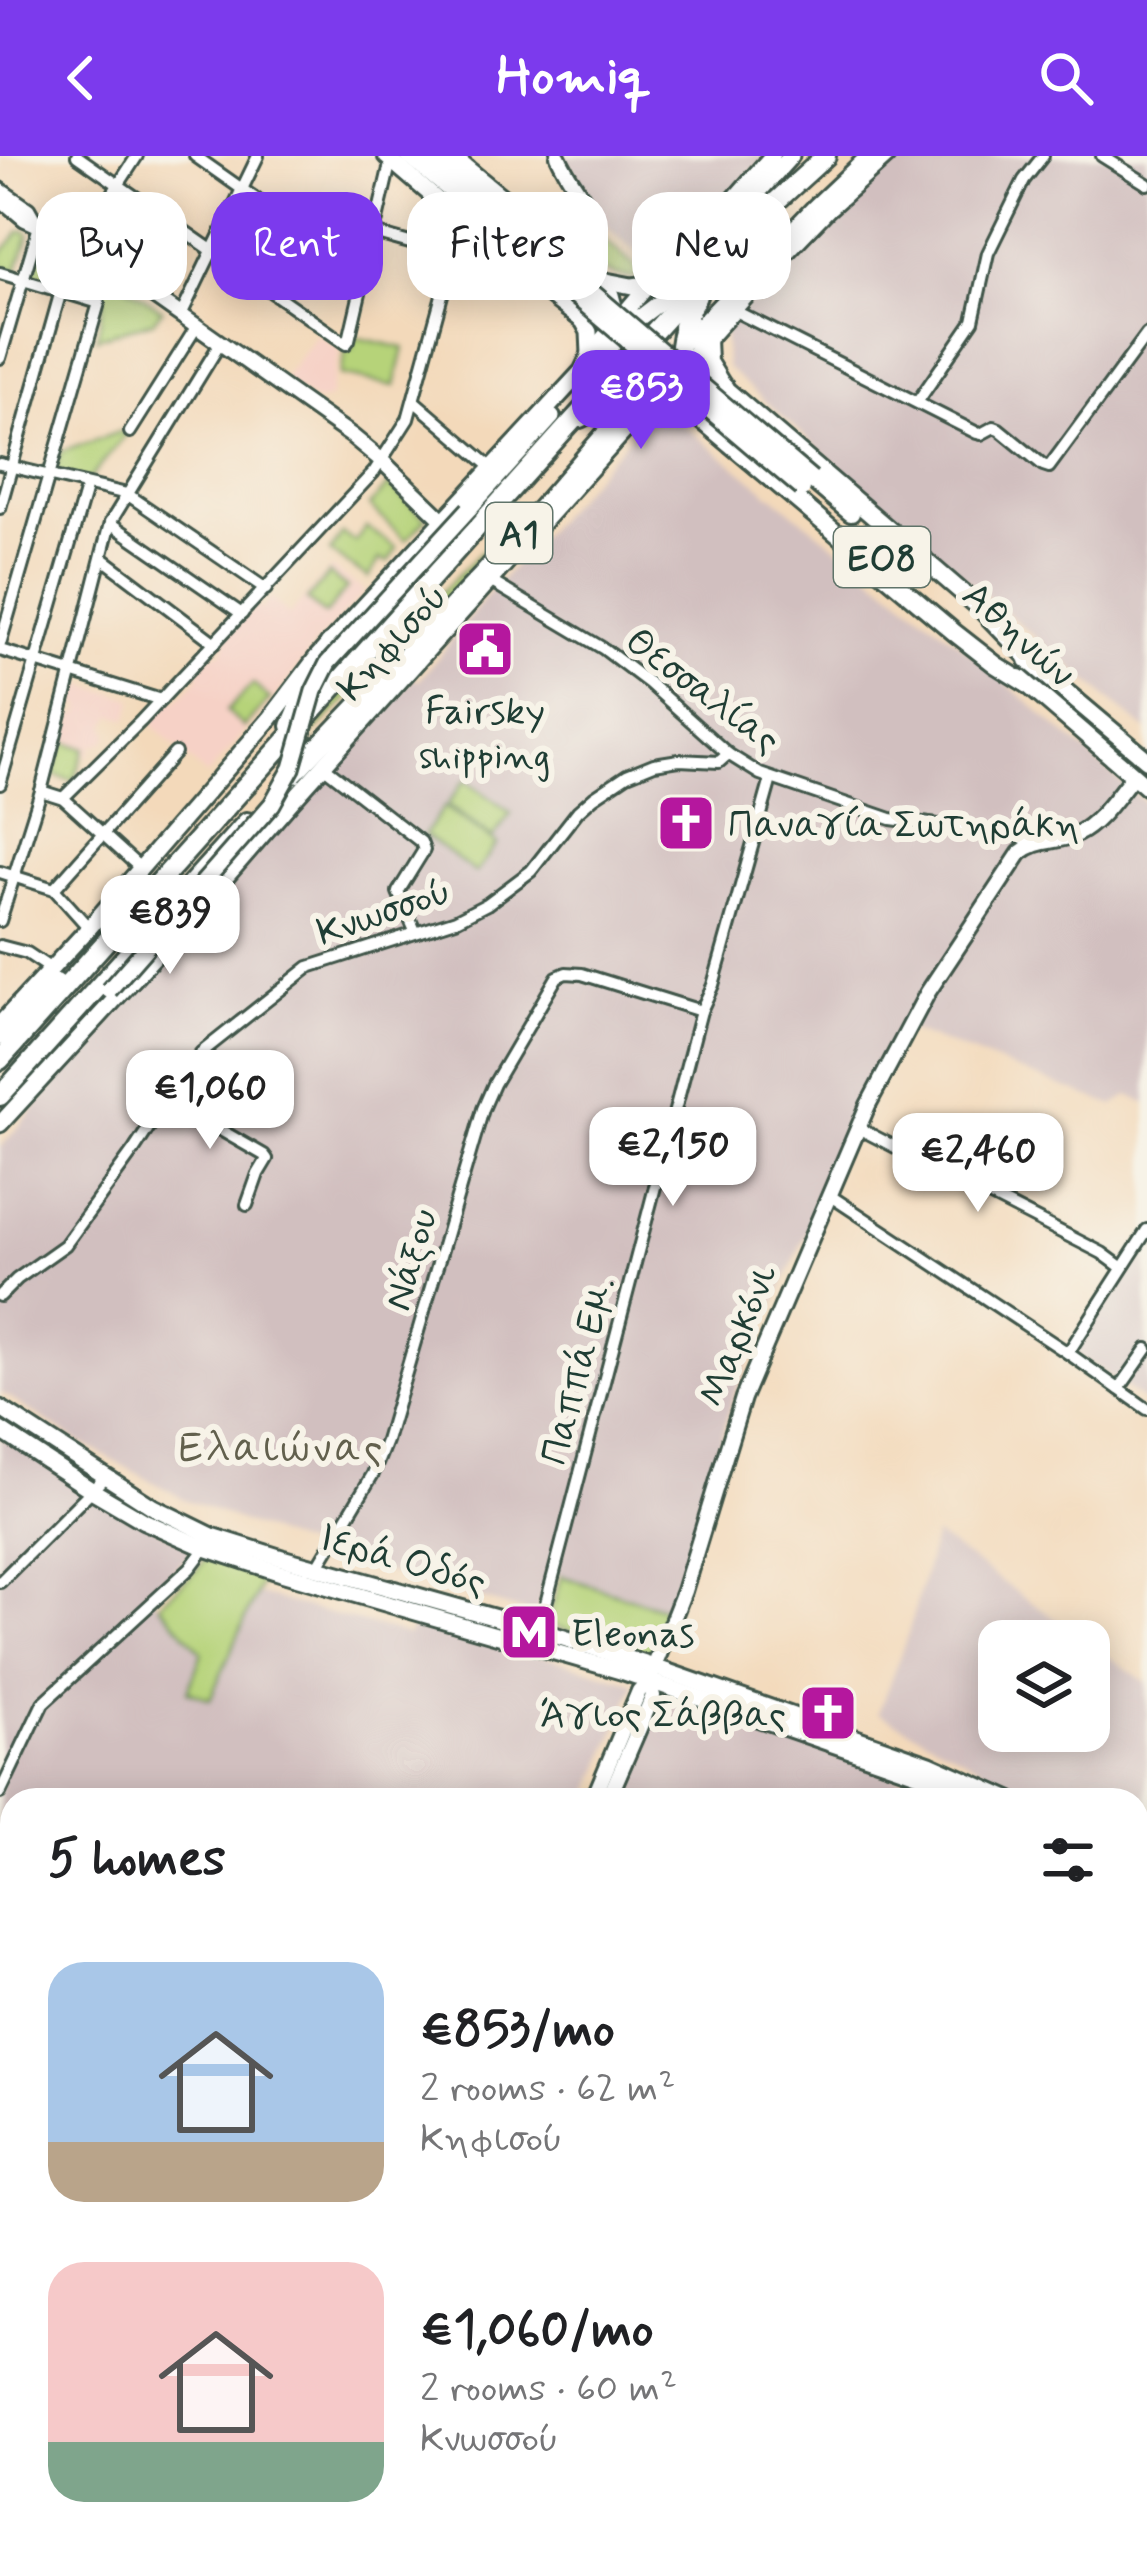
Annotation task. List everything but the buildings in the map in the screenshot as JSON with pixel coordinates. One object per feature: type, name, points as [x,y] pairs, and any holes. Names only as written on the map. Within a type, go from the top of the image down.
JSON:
[{"type":"highway","name":"Αθηνών","points":[[432,156],[461,192]]},
{"type":"highway","name":"Α1","points":[[786,192],[826,156]]},
{"type":"highway","points":[[685,406],[678,370],[698,330],[872,156]]},
{"type":"highway","name":"Αθηνών","points":[[396,157],[446,192]]},
{"type":"highway","name":"Αθηνών","points":[[583,300],[1147,759]]},
{"type":"highway","name":"Α1","points":[[0,1060],[684,300]]},
{"type":"highway","points":[[694,300],[686,314],[724,388]]},
{"type":"highway","points":[[566,428],[603,407],[636,380],[678,370],[701,374],[724,388],[979,607],[1036,666]]},
{"type":"highway","name":"Α1","points":[[3,1111],[58,1030],[317,760],[639,405]]},
{"type":"highway","points":[[639,405],[685,406],[955,633],[1025,682]]},
{"type":"highway","name":"Αθηνών","points":[[807,483],[1140,782]]},
{"type":"highway","points":[[274,756],[330,644]]},
{"type":"highway","points":[[317,760],[404,676]]},
{"type":"highway","points":[[0,1036],[113,932]]},
{"type":"highway","points":[[58,1030],[110,990]]},
{"type":"main road","points":[[452,156],[496,192]]},
{"type":"main road","name":"Κηφισού","points":[[740,192],[772,156]]},
{"type":"main road","points":[[579,317],[618,321],[649,313],[791,156]]},
{"type":"main road","points":[[698,330],[733,310],[827,210],[886,156]]},
{"type":"main road","points":[[3,1111],[272,804],[292,768],[314,691],[333,656],[608,356],[618,321],[608,291]]},
{"type":"main road","name":"Αθηνών","points":[[556,300],[579,317]]},
{"type":"main road","name":"Κηφισού","points":[[0,1024],[270,719],[300,676],[582,371],[590,353],[636,300]]},
{"type":"main road","points":[[579,317],[588,328],[590,353]]},
{"type":"main road","name":"Κηφισού","points":[[404,676],[639,405],[678,370]]},
{"type":"main road","points":[[3,1111],[198,909],[317,760]]},
{"type":"main road","name":"Ιερά Οδός","points":[[0,1408],[208,1542],[268,1570],[652,1674],[930,1764],[985,1788]]},
{"type":"main road","name":"Ιερά Οδός","points":[[0,1430],[144,1521],[539,1630],[952,1788]]},
{"type":"street","points":[[76,156],[211,250],[182,315]]},
{"type":"street","points":[[113,192],[137,156]]},
{"type":"street","points":[[195,156],[246,192]]},
{"type":"street","points":[[240,192],[258,156]]},
{"type":"street","points":[[558,156],[577,192]]},
{"type":"street","points":[[918,401],[973,321],[988,253],[1024,180],[1043,156]]},
{"type":"street","points":[[1102,156],[1147,184]]},
{"type":"street","points":[[383,202],[396,157]]},
{"type":"street","points":[[0,188],[29,208],[36,219]]},
{"type":"street","points":[[0,199],[36,224]]},
{"type":"street","points":[[0,358],[36,238]]},
{"type":"street","points":[[0,273],[36,283]]},
{"type":"street","points":[[0,508],[5,466],[58,300]]},
{"type":"street","points":[[90,300],[99,303],[0,647],[161,700]]},
{"type":"street","points":[[160,300],[381,460],[443,520]]},
{"type":"street","points":[[283,300],[346,344],[358,300]]},
{"type":"street","points":[[63,798],[374,472],[408,419],[441,300]]},
{"type":"street","points":[[733,310],[977,433],[999,429],[1049,467],[1147,334]]},
{"type":"street","points":[[130,432],[197,326]]},
{"type":"street","points":[[0,921],[7,874],[41,791],[110,523],[221,343]]},
{"type":"street","points":[[414,401],[491,467]]},
{"type":"street","points":[[5,466],[127,494],[266,589]]},
{"type":"street","points":[[0,784],[87,485]]},
{"type":"street","points":[[110,523],[242,614]]},
{"type":"street","points":[[102,559],[215,643]]},
{"type":"street","name":"Θεσσαλίας","points":[[490,581],[604,650],[649,683],[728,754],[771,779],[891,819],[1016,835],[1034,843]]},
{"type":"street","points":[[54,890],[175,753]]},
{"type":"street","name":"Κνωσσού","points":[[0,1296],[64,1245],[202,1052],[309,968],[456,920],[487,904],[531,871],[578,811],[627,775],[679,760],[719,762],[728,754]]},
{"type":"street","points":[[1034,843],[1084,829],[1140,782],[1147,759]]},
{"type":"street","points":[[317,760],[421,842],[424,850],[398,892],[415,931]]},
{"type":"street","name":"Παππά Εμ.","points":[[539,1630],[701,1010],[713,985],[771,779]]},
{"type":"street","points":[[41,791],[63,798],[139,868]]},
{"type":"street","name":"Μαρκόνι","points":[[652,1674],[684,1591],[743,1398],[858,1128],[928,992],[1020,853],[1034,843]]},
{"type":"street","points":[[7,874],[54,890],[89,928]]},
{"type":"street","points":[[0,946],[27,953],[50,969]]},
{"type":"street","name":"Νάξου","points":[[317,1568],[373,1474],[386,1441],[483,1109],[557,977],[581,974],[701,1010]]},
{"type":"street","points":[[168,1100],[264,1155],[267,1160],[247,1204]]},
{"type":"street","points":[[858,1128],[1121,1267]]},
{"type":"street","points":[[829,1196],[1147,1409]]},
{"type":"street","points":[[1068,1353],[1147,1230]]},
{"type":"street","points":[[1118,1390],[1147,1349]]},
{"type":"street","points":[[0,1582],[105,1477]]},
{"type":"street","points":[[2,1788],[43,1702],[190,1568],[208,1542]]},
{"type":"street","points":[[598,1788],[639,1691],[652,1674]]},
{"type":"street","points":[[613,1788],[652,1696],[652,1674]]},
{"type":"shaded area","points":[[564,156],[766,156],[734,192],[632,192],[632,248],[608,228],[608,192],[585,192]]},
{"type":"shaded area","points":[[902,156],[1147,156],[1147,731],[726,367],[724,329],[752,300],[791,300],[791,259],[842,205]]},
{"type":"shaded area","points":[[317,334],[340,350],[329,399],[315,402],[283,379]]},
{"type":"shaded area","points":[[671,419],[980,660],[1147,805],[1147,1104],[1129,1095],[1114,1106],[904,1028],[850,1128],[734,1395],[674,1596],[665,1609],[548,1572],[536,1615],[322,1553],[184,1499],[0,1392],[0,1148],[327,772],[414,678],[419,681],[484,599],[644,420]]},
{"type":"shaded area","points":[[331,568],[365,591],[207,776],[148,721],[170,698],[175,702],[195,682],[200,675],[195,671],[209,655],[223,652],[226,637],[255,605],[261,610],[271,598],[289,615]]},
{"type":"shaded area","points":[[77,683],[134,699],[128,719],[113,715],[106,725],[105,742],[92,746],[90,755],[83,754],[74,781],[53,775],[74,713],[79,714],[82,706],[72,702]]},
{"type":"shaded area","points":[[1147,1242],[1147,1403],[1074,1352]]},
{"type":"shaded area","points":[[0,1437],[194,1550],[150,1595],[202,1652],[189,1691],[210,1698],[256,1594],[408,1635],[415,1618],[635,1683],[593,1788],[0,1788]]},
{"type":"shaded area","points":[[935,1535],[1057,1620],[978,1620],[978,1752],[1110,1752],[1110,1657],[1147,1683],[1147,1788],[1017,1788],[878,1713],[908,1634]]},
{"type":"shaded area","points":[[658,1689],[926,1788],[624,1788]]},
{"type":"green space","points":[[20,231],[29,235],[17,271],[0,266],[0,256]]},
{"type":"green space","points":[[608,243],[632,264],[632,278],[610,273]]},
{"type":"green space","points":[[148,300],[162,310],[153,321],[97,338],[104,301]]},
{"type":"green space","points":[[355,337],[404,348],[395,386],[340,375]]},
{"type":"green space","points":[[122,431],[126,434],[89,480],[57,474],[61,452]]},
{"type":"green space","points":[[389,485],[426,519],[406,540],[369,506]]},
{"type":"green space","points":[[366,527],[397,548],[388,562],[380,559],[368,578],[330,552],[342,534],[355,542]]},
{"type":"green space","points":[[499,534],[503,536],[458,588],[283,763],[328,707]]},
{"type":"green space","points":[[329,574],[347,588],[325,615],[307,600]]},
{"type":"green space","points":[[253,684],[270,699],[244,727],[227,711]]},
{"type":"green space","points":[[63,742],[85,748],[74,781],[53,775]]},
{"type":"green space","points":[[465,780],[511,813],[493,838],[447,805]]},
{"type":"green space","points":[[444,807],[497,844],[476,873],[424,835]]},
{"type":"green space","points":[[208,1555],[265,1574],[210,1699],[188,1691],[202,1652],[159,1604]]},
{"type":"green space","points":[[561,1576],[665,1609],[649,1656],[547,1624]]},
{"type":"tunnel","points":[[632,404],[665,367]]},
{"type":"place","name":"Fairsky shipping","points":[[485,649]]},
{"type":"place","name":"Παναγία Σωτηράκη","points":[[686,823]]},
{"type":"place","name":"Eleonas","points":[[529,1632]]},
{"type":"place","name":"Άγιος Σάββας","points":[[828,1713]]},
{"type":"district","name":"Ελαιώνας","points":[[282,1446]]}]
